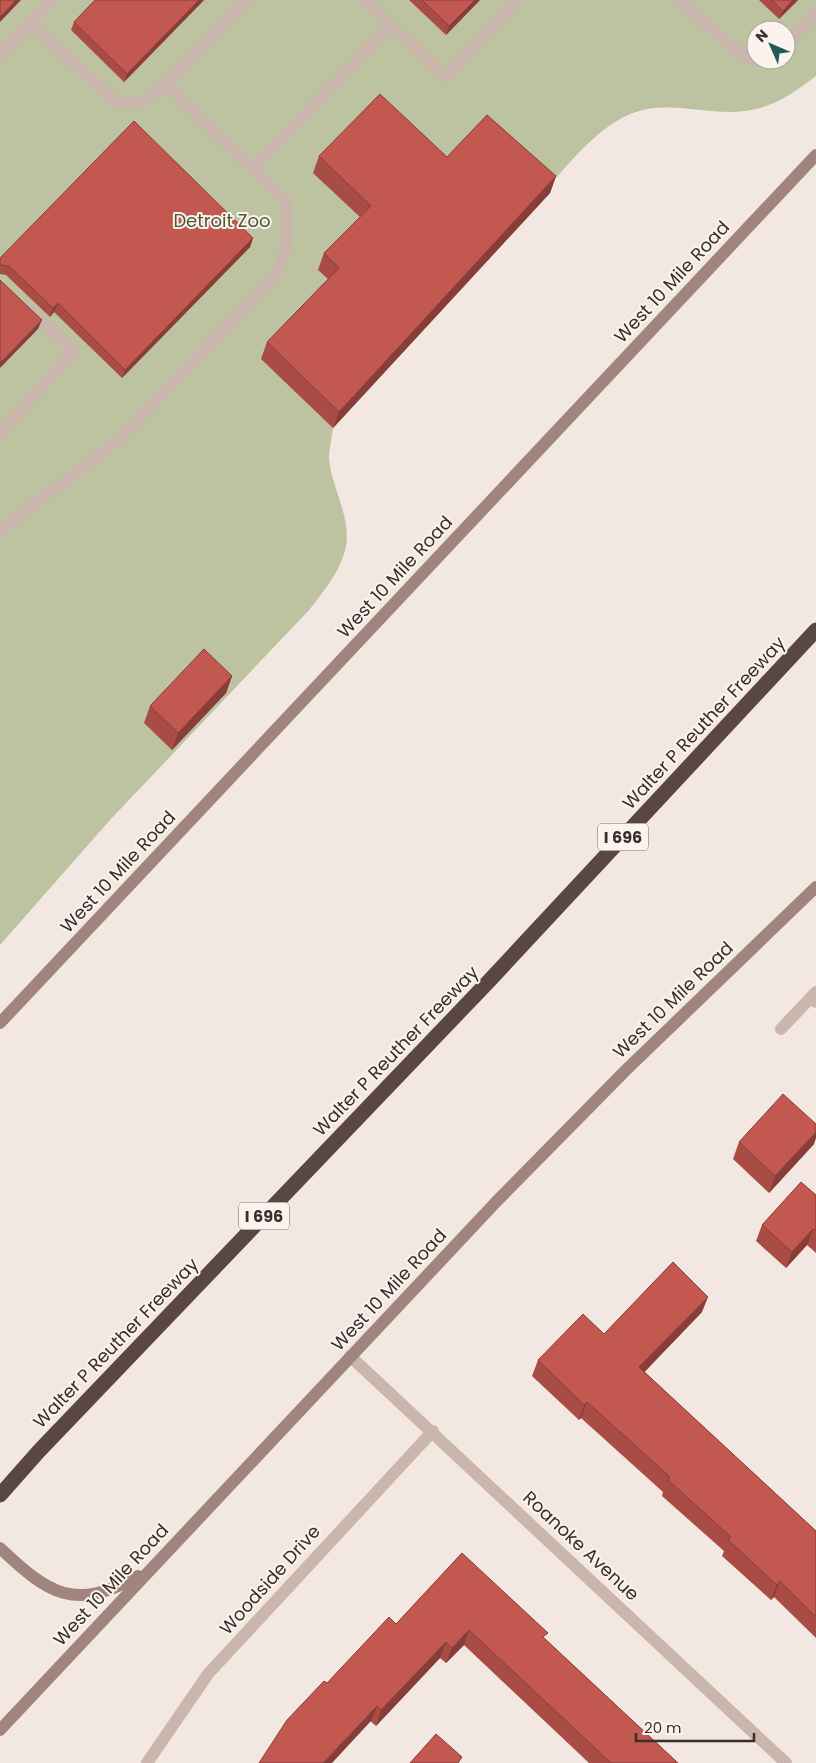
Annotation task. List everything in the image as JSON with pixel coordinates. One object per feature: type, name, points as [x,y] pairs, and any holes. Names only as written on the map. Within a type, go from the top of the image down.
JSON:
[{"type":"highway","name":"Walter P Reuther Freeway","points":[[0,1495],[46,1444],[489,980],[816,630]]},
{"type":"main road","name":"West 10 Mile Road","points":[[0,1023],[816,156]]},
{"type":"main road","name":"West 10 Mile Road","points":[[0,1730],[496,1202],[626,1070],[816,886]]},
{"type":"main road","points":[[0,1033],[25,996]]},
{"type":"main road","points":[[0,1548],[28,1574],[52,1589],[75,1596],[108,1591],[149,1570]]},
{"type":"street","points":[[0,54],[52,0]]},
{"type":"street","points":[[30,23],[119,104],[141,101],[166,85],[246,0]]},
{"type":"street","points":[[365,0],[446,76],[517,0]]},
{"type":"street","points":[[678,0],[746,56]]},
{"type":"street","points":[[796,34],[816,13]]},
{"type":"street","points":[[252,169],[391,25]]},
{"type":"street","points":[[0,530],[120,439],[276,275],[285,257],[287,233],[285,201],[166,85]]},
{"type":"street","points":[[0,434],[74,352],[20,300]]},
{"type":"street","points":[[781,1029],[814,997]]},
{"type":"street","name":"Roanoke Avenue","points":[[350,1356],[433,1431],[786,1763]]},
{"type":"street","name":"Woodside Drive","points":[[147,1763],[208,1674],[433,1431]]},
{"type":"green space","name":"Detroit Zoo","points":[[0,0],[816,0],[816,76],[800,88],[765,107],[730,112],[657,108],[628,115],[605,129],[574,158],[546,189],[549,193],[333,428],[329,459],[347,532],[343,557],[333,578],[310,609],[110,820],[0,945]]},
{"type":"building","points":[[0,0],[16,0],[0,17]]},
{"type":"building","points":[[95,0],[199,0],[127,74],[74,22]]},
{"type":"building","points":[[422,0],[475,0],[449,26]]},
{"type":"building","points":[[772,0],[793,0],[783,11]]},
{"type":"building","points":[[380,94],[447,157],[487,115],[556,176],[339,412],[267,342],[339,268],[324,253],[371,206],[319,156]]},
{"type":"building","points":[[134,121],[253,238],[125,370],[58,303],[53,308],[9,266],[0,265],[0,258]]},
{"type":"building","points":[[0,280],[42,320],[0,363]]},
{"type":"building","points":[[204,649],[232,676],[178,733],[150,706]]},
{"type":"building","points":[[783,1094],[816,1124],[816,1132],[775,1176],[739,1142]]},
{"type":"building","points":[[801,1182],[816,1195],[816,1231],[813,1229],[792,1252],[762,1225]]},
{"type":"building","points":[[673,1262],[708,1297],[639,1367],[816,1531],[816,1617],[780,1581],[777,1585],[728,1540],[731,1537],[668,1480],[670,1477],[587,1402],[584,1405],[538,1360],[583,1314],[604,1334]]},
{"type":"building","points":[[462,1553],[548,1633],[543,1637],[678,1763],[611,1763],[469,1630],[452,1648],[446,1642],[381,1710],[377,1706],[323,1763],[259,1763],[287,1720],[324,1681],[327,1683],[389,1617],[396,1624]]},
{"type":"building","points":[[436,1734],[462,1757],[458,1763],[410,1763]]}]
